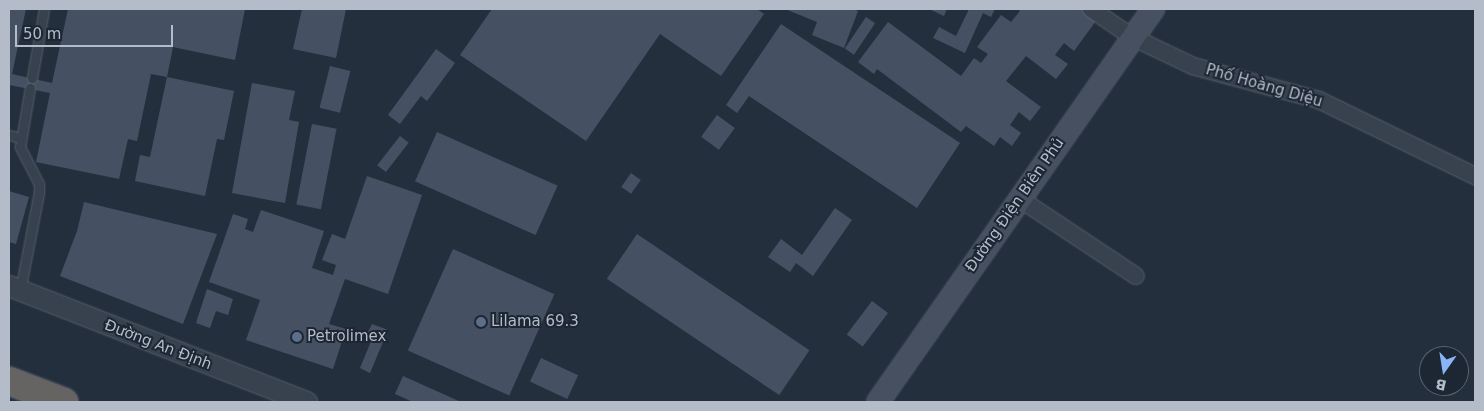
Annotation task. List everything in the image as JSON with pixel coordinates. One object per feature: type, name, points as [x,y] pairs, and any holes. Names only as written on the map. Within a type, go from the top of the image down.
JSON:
[{"type":"highway","points":[[9,381],[64,402]]},
{"type":"main road","name":"Đường Điện Biên Phủ","points":[[878,402],[1152,9]]},
{"type":"street","name":"Phố Hoàng Diệu","points":[[1091,9],[1132,37],[1193,66],[1319,100],[1475,176]]},
{"type":"street","points":[[1020,199],[1136,276]]},
{"type":"street","name":"Đường An Định","points":[[14,289],[307,402]]},
{"type":"lane","points":[[32,78],[44,9]]},
{"type":"lane","points":[[14,289],[39,192],[39,184],[21,153],[21,138],[30,88]]},
{"type":"lane","points":[[9,135],[21,138]]},
{"type":"building","points":[[9,9],[26,9],[12,74],[52,83],[68,9],[245,9],[235,60],[173,47],[167,77],[151,74],[137,141],[128,139],[119,179],[36,162],[50,93],[9,85]]},
{"type":"building","points":[[302,9],[346,9],[336,58],[293,49]]},
{"type":"building","points":[[492,9],[757,9],[764,14],[721,76],[660,34],[586,141],[460,55]]},
{"type":"building","points":[[785,9],[853,9],[858,11],[844,48],[812,35],[817,22]]},
{"type":"building","points":[[929,9],[947,9],[944,16]]},
{"type":"building","points":[[969,9],[995,9],[991,17],[983,13],[965,53],[933,38],[939,27],[956,36]]},
{"type":"building","points":[[1017,9],[1093,9],[1101,14],[1074,51],[1064,43],[1055,55],[1068,64],[1056,79],[1026,56],[1006,81],[1041,107],[1030,121],[1019,112],[1010,125],[1021,133],[1012,146],[1000,137],[994,146],[966,126],[961,132],[877,69],[874,74],[858,62],[888,22],[961,76],[974,58],[981,63],[988,54],[977,47],[1001,15],[1011,22],[1020,11]]},
{"type":"building","points":[[866,17],[875,23],[854,55],[845,49]]},
{"type":"building","points":[[781,24],[960,143],[917,208],[749,96],[737,113],[726,105]]},
{"type":"building","points":[[436,49],[455,63],[427,101],[421,96],[400,124],[388,115]]},
{"type":"building","points":[[330,66],[350,71],[340,113],[320,108]]},
{"type":"building","points":[[167,77],[234,91],[224,140],[217,139],[205,196],[135,181],[140,155],[150,157]]},
{"type":"building","points":[[252,83],[295,91],[289,120],[299,122],[285,203],[232,193]]},
{"type":"building","points":[[717,115],[735,128],[719,150],[701,137]]},
{"type":"building","points":[[312,124],[337,129],[321,209],[296,204]]},
{"type":"building","points":[[437,132],[558,186],[536,235],[415,181]]},
{"type":"building","points":[[400,136],[409,143],[386,172],[377,165]]},
{"type":"building","points":[[631,173],[641,180],[631,194],[621,187]]},
{"type":"building","points":[[367,176],[422,195],[388,294],[345,279],[329,324],[346,329],[333,369],[246,340],[260,300],[209,282],[233,214],[248,219],[245,229],[253,232],[261,210],[324,231],[312,268],[333,275],[336,265],[322,260],[332,234],[345,239]]},
{"type":"building","points":[[9,191],[29,197],[16,244],[9,242]]},
{"type":"building","points":[[84,202],[217,234],[183,324],[60,276],[77,231]]},
{"type":"building","points":[[835,208],[852,220],[813,276],[796,263],[790,272],[768,257],[781,239],[802,255]]},
{"type":"building","points":[[637,234],[809,350],[779,395],[607,279]]},
{"type":"building","name":"Lilama 69.3","points":[[453,249],[554,294],[509,396],[408,350]]},
{"type":"building","points":[[207,289],[233,299],[228,315],[216,311],[210,328],[196,323]]},
{"type":"building","points":[[872,301],[888,313],[863,347],[847,335]]},
{"type":"building","points":[[372,324],[388,330],[370,373],[360,368],[372,339],[366,336]]},
{"type":"building","points":[[541,358],[578,375],[567,399],[530,382]]},
{"type":"building","points":[[403,376],[461,402],[413,402],[395,394]]},
{"type":"place","name":"Lilama 69.3","points":[[481,322]]},
{"type":"place","name":"Petrolimex","points":[[297,337]]}]
